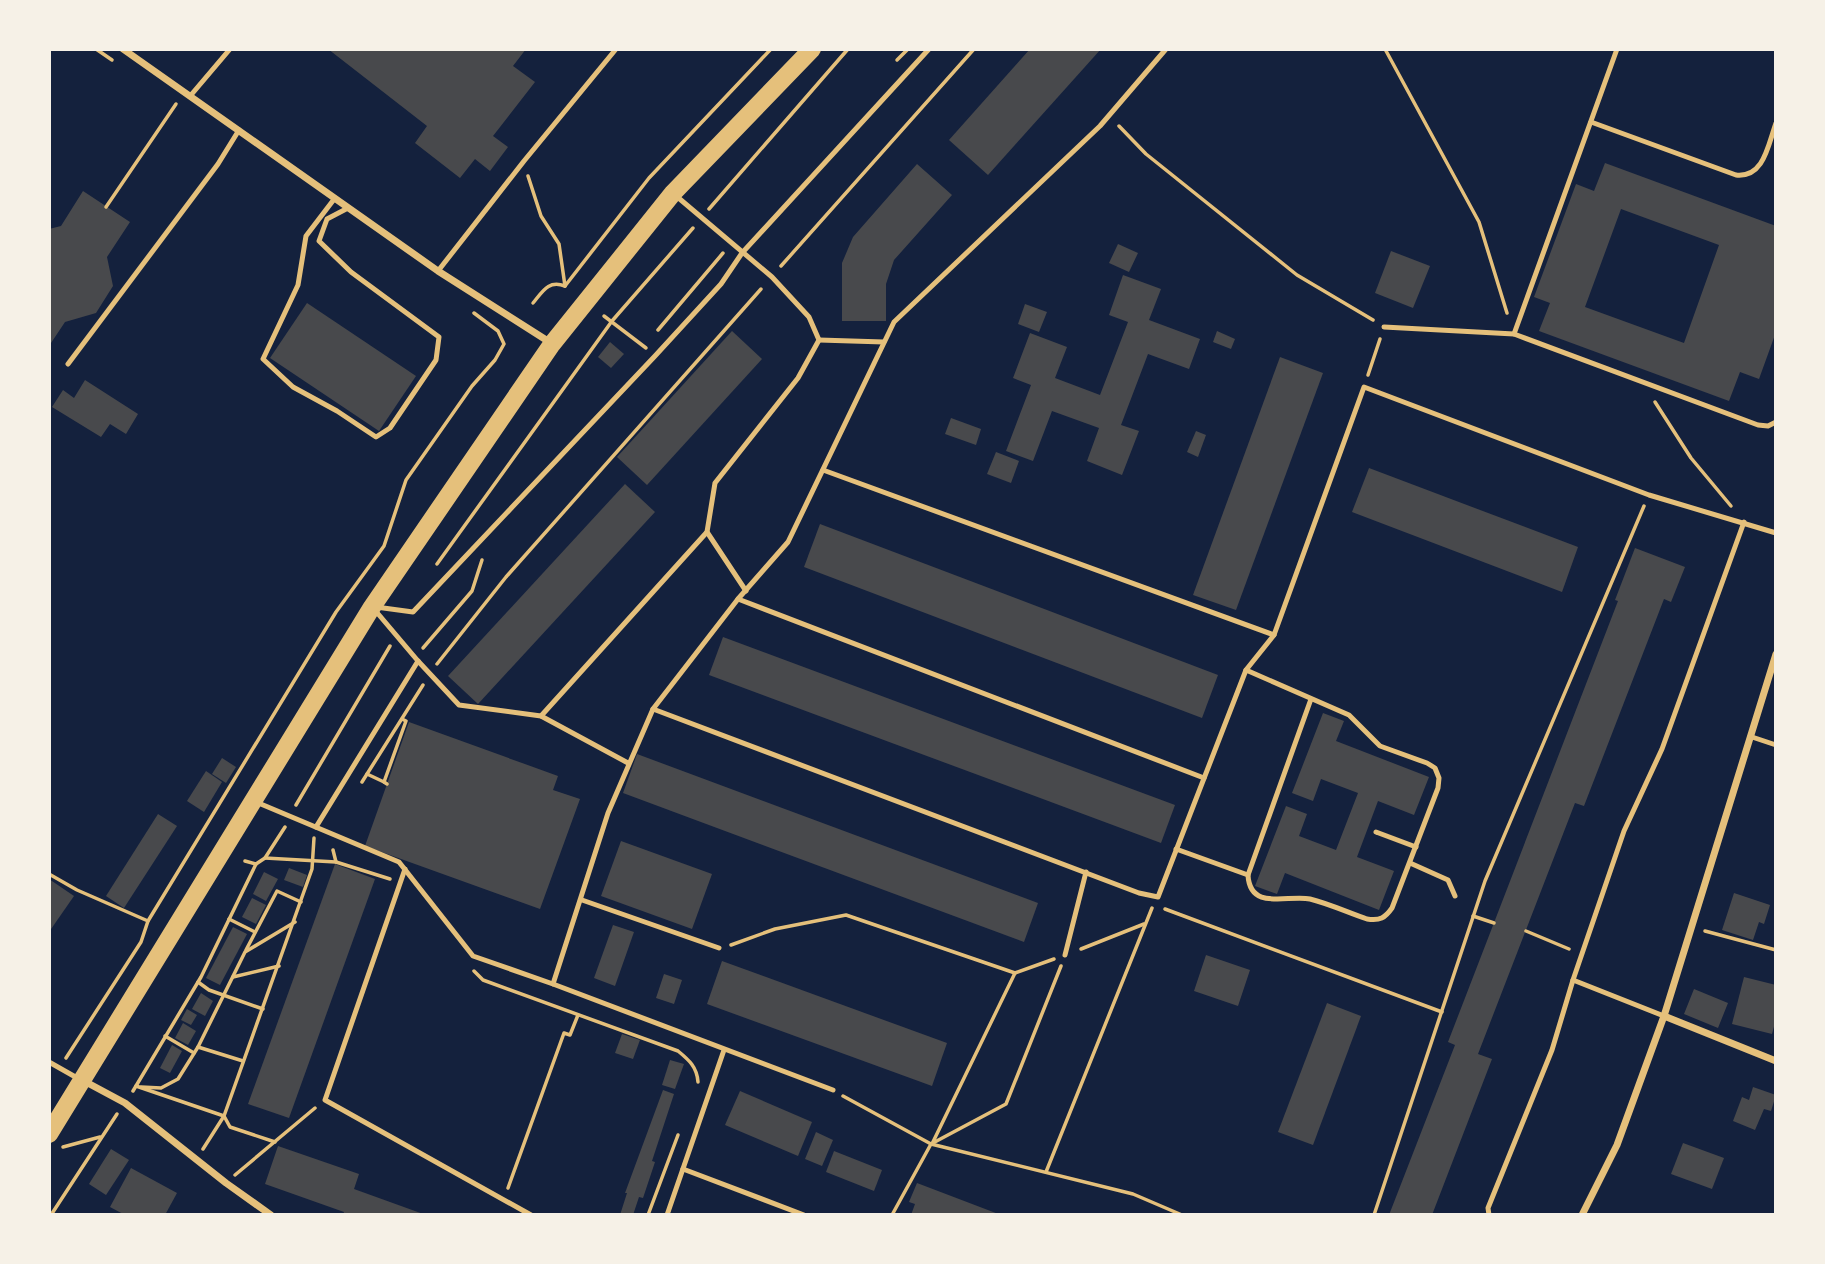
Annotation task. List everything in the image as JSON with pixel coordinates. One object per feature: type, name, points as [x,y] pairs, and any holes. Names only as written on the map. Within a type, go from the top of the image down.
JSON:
[{"type":"main road","points":[[53,1141],[82,1080],[372,607],[552,344],[673,192],[812,49]]},
{"type":"street","points":[[123,49],[438,271],[552,344]]},
{"type":"street","points":[[1582,1215],[1617,1145],[1664,1016],[1776,654]]},
{"type":"street","points":[[1664,1016],[1776,1060]]},
{"type":"street","points":[[82,1080],[125,1103],[271,1215]]},
{"type":"lane","points":[[191,95],[230,49]]},
{"type":"lane","points":[[438,271],[616,49]]},
{"type":"lane","points":[[372,607],[413,612],[721,284],[742,253],[929,49]]},
{"type":"lane","points":[[553,984],[608,813],[653,709],[738,599],[788,542],[894,322],[1108,116],[1166,49]]},
{"type":"lane","points":[[1514,334],[1617,49]]},
{"type":"lane","points":[[1591,122],[1736,176],[1755,172],[1761,164],[1776,123]]},
{"type":"lane","points":[[68,364],[218,164],[240,130]]},
{"type":"lane","points":[[673,192],[772,277],[809,317],[819,340]]},
{"type":"lane","points":[[335,198],[306,236],[298,285],[263,359],[293,387],[337,411],[376,437],[390,428],[436,360],[439,337],[351,272],[319,241],[327,219],[348,208]]},
{"type":"lane","points":[[1384,327],[1514,334],[1758,425],[1768,426],[1776,422]]},
{"type":"lane","points":[[819,340],[884,342]]},
{"type":"lane","points":[[541,716],[707,532],[715,483],[797,378],[819,340]]},
{"type":"lane","points":[[653,709],[1139,893],[1158,897],[1246,670],[1274,635],[1364,387],[1649,495],[1776,533]]},
{"type":"lane","points":[[823,470],[1274,635]]},
{"type":"lane","points":[[1489,1215],[1488,1208],[1552,1050],[1581,954],[1624,831],[1662,749],[1744,522]]},
{"type":"lane","points":[[707,532],[746,591]]},
{"type":"lane","points":[[738,599],[1204,778]]},
{"type":"lane","points":[[372,607],[459,705],[541,716],[628,763]]},
{"type":"lane","points":[[316,827],[418,661]]},
{"type":"lane","points":[[1246,670],[1349,715],[1380,746],[1427,762],[1435,768],[1439,778],[1438,788],[1416,847],[1392,908],[1386,916],[1377,920],[1308,898],[1273,901],[1253,891],[1249,884],[1248,875],[1311,699]]},
{"type":"lane","points":[[1752,737],[1776,745]]},
{"type":"lane","points":[[254,801],[399,862],[473,956],[833,1090]]},
{"type":"lane","points":[[1376,832],[1416,847]]},
{"type":"lane","points":[[1177,849],[1248,875]]},
{"type":"lane","points":[[1409,863],[1448,880],[1455,896]]},
{"type":"lane","points":[[405,869],[325,1100],[531,1215]]},
{"type":"lane","points":[[1065,955],[1086,872]]},
{"type":"lane","points":[[582,900],[719,948]]},
{"type":"lane","points":[[1573,980],[1664,1016]]},
{"type":"lane","points":[[667,1215],[724,1050]]},
{"type":"lane","points":[[49,1062],[82,1080]]},
{"type":"lane","points":[[683,1169],[804,1215]]},
{"type":"path","points":[[565,286],[649,178],[771,49]]},
{"type":"path","points":[[435,568],[612,321],[848,49]]},
{"type":"path","points":[[781,266],[974,49]]},
{"type":"path","points":[[1385,49],[1479,222],[1514,334]]},
{"type":"path","points":[[106,207],[176,104]]},
{"type":"path","points":[[1108,116],[1146,154],[1297,275],[1384,327],[1364,387]]},
{"type":"path","points":[[524,161],[541,216],[559,244],[565,286]]},
{"type":"path","points":[[533,303],[548,285],[557,283],[565,286]]},
{"type":"path","points":[[447,650],[506,577],[761,289]]},
{"type":"path","points":[[604,316],[655,356]]},
{"type":"path","points":[[60,1068],[141,942],[148,921],[336,612],[384,546],[406,480],[504,344]]},
{"type":"path","points":[[1642,382],[1691,458],[1744,522]]},
{"type":"path","points":[[1374,1215],[1485,881],[1649,495]]},
{"type":"path","points":[[427,643],[472,591],[483,556]]},
{"type":"path","points":[[293,810],[396,634]]},
{"type":"path","points":[[361,784],[367,774],[402,719],[406,720],[385,783],[367,774]]},
{"type":"path","points":[[330,833],[336,862]]},
{"type":"path","points":[[136,1086],[198,982],[256,864],[265,858],[279,839]]},
{"type":"path","points":[[196,1160],[224,1116],[264,1009],[312,869],[312,849]]},
{"type":"path","points":[[265,858],[336,862],[400,883]]},
{"type":"path","points":[[245,861],[256,864]]},
{"type":"path","points":[[49,874],[77,890],[148,921]]},
{"type":"path","points":[[136,1086],[161,1088],[178,1079],[198,1047],[276,891],[301,902]]},
{"type":"path","points":[[1046,1172],[1153,905],[1441,1012]]},
{"type":"path","points":[[719,948],[775,929],[846,915],[1015,973],[1144,924]]},
{"type":"path","points":[[1473,916],[1494,923]]},
{"type":"path","points":[[229,919],[255,932]]},
{"type":"path","points":[[245,952],[295,922]]},
{"type":"path","points":[[1693,927],[1776,950]]},
{"type":"path","points":[[1526,931],[1581,954]]},
{"type":"path","points":[[932,1144],[1006,1104],[1065,955]]},
{"type":"path","points":[[233,977],[279,966]]},
{"type":"path","points":[[474,970],[483,980],[678,1051],[691,1061],[697,1073],[698,1082],[694,1094]]},
{"type":"path","points":[[892,1215],[932,1144],[1015,973]]},
{"type":"path","points":[[198,982],[209,989],[264,1009]]},
{"type":"path","points":[[503,1200],[564,1033],[570,1035],[578,1015]]},
{"type":"path","points":[[165,1036],[194,1053]]},
{"type":"path","points":[[198,1047],[244,1061]]},
{"type":"path","points":[[136,1086],[224,1116],[230,1127],[275,1142]]},
{"type":"path","points":[[833,1090],[932,1144],[1133,1194],[1182,1215]]},
{"type":"path","points":[[226,1183],[325,1100]]},
{"type":"path","points":[[51,1215],[114,1118]]},
{"type":"path","points":[[648,1215],[680,1130]]},
{"type":"path","points":[[53,1141],[102,1137]]},
{"type":"building","points":[[328,49],[526,49],[513,66],[535,82],[493,136],[508,147],[490,171],[475,159],[460,178],[415,143],[427,126]]},
{"type":"building","points":[[1030,49],[1101,49],[988,175],[949,140]]},
{"type":"building","points":[[1605,163],[1776,226],[1776,332],[1759,379],[1740,372],[1729,401],[1539,331],[1550,303],[1534,297],[1576,184],[1594,191]],"holes":[[[1621,209],[1719,245],[1684,343],[1585,307]]]},
{"type":"building","points":[[917,164],[952,195],[894,260],[886,284],[886,321],[842,321],[842,263],[853,237]]},
{"type":"building","points":[[83,191],[130,222],[107,257],[113,286],[96,313],[65,322],[49,346],[49,229],[61,226]]},
{"type":"building","points":[[1118,244],[1138,253],[1129,272],[1109,263]]},
{"type":"building","points":[[1391,251],[1430,266],[1413,308],[1375,293]]},
{"type":"building","points":[[1123,275],[1161,289],[1149,320],[1200,339],[1189,369],[1148,354],[1121,425],[1139,431],[1122,475],[1087,461],[1099,428],[1052,411],[1033,461],[1006,451],[1031,385],[1013,378],[1030,333],[1067,347],[1055,378],[1100,395],[1128,322],[1109,315]]},
{"type":"building","points":[[307,303],[416,376],[379,431],[270,358]]},
{"type":"building","points":[[1025,304],[1047,312],[1039,332],[1018,324]]},
{"type":"building","points":[[732,331],[762,359],[647,485],[617,457]]},
{"type":"building","points":[[1217,331],[1235,339],[1231,349],[1213,342]]},
{"type":"building","points":[[610,342],[624,354],[611,368],[598,357]]},
{"type":"building","points":[[1280,357],[1323,373],[1236,610],[1193,595]]},
{"type":"building","points":[[85,380],[138,414],[126,434],[110,424],[101,437],[52,407],[63,390],[74,398]]},
{"type":"building","points":[[951,418],[981,429],[976,445],[945,434]]},
{"type":"building","points":[[1196,431],[1206,435],[1198,457],[1187,452]]},
{"type":"building","points":[[996,452],[1019,461],[1011,483],[987,474]]},
{"type":"building","points":[[1369,468],[1578,547],[1562,592],[1352,512]]},
{"type":"building","points":[[625,484],[655,512],[478,704],[448,676]]},
{"type":"building","points":[[820,524],[1218,675],[1202,718],[804,567]]},
{"type":"building","points":[[1635,548],[1685,567],[1671,602],[1664,599],[1584,806],[1575,803],[1478,1054],[1492,1059],[1432,1215],[1389,1215],[1455,1045],[1448,1042],[1618,601],[1615,600]]},
{"type":"building","points":[[723,637],[1175,805],[1161,843],[709,675]]},
{"type":"building","points":[[1323,713],[1344,721],[1336,741],[1429,777],[1414,815],[1378,801],[1357,857],[1394,871],[1379,910],[1285,873],[1277,894],[1255,886],[1286,806],[1307,814],[1299,836],[1336,850],[1358,793],[1321,779],[1313,801],[1292,793]]},
{"type":"building","points":[[409,722],[558,776],[553,790],[580,799],[540,909],[365,846]]},
{"type":"building","points":[[637,754],[1038,903],[1024,942],[623,793]]},
{"type":"building","points":[[222,758],[236,767],[226,783],[212,774]]},
{"type":"building","points":[[206,771],[222,782],[204,812],[187,801]]},
{"type":"building","points":[[158,814],[177,826],[124,908],[106,896]]},
{"type":"building","points":[[621,841],[712,874],[692,929],[601,896]]},
{"type":"building","points":[[335,864],[375,879],[289,1118],[248,1104]]},
{"type":"building","points":[[289,868],[307,875],[303,887],[284,880]]},
{"type":"building","points":[[264,872],[278,879],[266,901],[253,894]]},
{"type":"building","points":[[49,879],[74,896],[49,932]]},
{"type":"building","points":[[1734,893],[1770,905],[1764,924],[1759,922],[1753,940],[1722,930]]},
{"type":"building","points":[[252,898],[266,905],[256,924],[242,917]]},
{"type":"building","points":[[613,925],[634,932],[615,986],[594,978]]},
{"type":"building","points":[[233,927],[247,934],[220,985],[206,978]]},
{"type":"building","points":[[1206,955],[1250,970],[1238,1006],[1194,991]]},
{"type":"building","points":[[722,961],[947,1043],[932,1086],[707,1004]]},
{"type":"building","points":[[664,974],[682,980],[674,1004],[656,998]]},
{"type":"building","points":[[1744,977],[1776,985],[1776,1019],[1772,1034],[1732,1024]]},
{"type":"building","points":[[1694,989],[1728,1003],[1718,1028],[1684,1014]]},
{"type":"building","points":[[201,993],[213,1001],[205,1016],[192,1009]]},
{"type":"building","points":[[1327,1003],[1361,1016],[1313,1145],[1278,1132]]},
{"type":"building","points":[[187,1009],[197,1015],[191,1025],[181,1020]]},
{"type":"building","points":[[183,1023],[196,1031],[188,1045],[175,1038]]},
{"type":"building","points":[[622,1034],[640,1040],[633,1059],[615,1053]]},
{"type":"building","points":[[172,1045],[182,1051],[170,1073],[160,1068]]},
{"type":"building","points":[[670,1060],[684,1064],[675,1089],[662,1085]]},
{"type":"building","points":[[1753,1087],[1776,1095],[1771,1111],[1764,1109],[1755,1130],[1733,1121],[1742,1097],[1749,1100]]},
{"type":"building","points":[[663,1090],[674,1094],[643,1198],[639,1197],[633,1215],[620,1215],[625,1193]]},
{"type":"building","points":[[740,1091],[812,1122],[798,1156],[725,1125]]},
{"type":"building","points":[[816,1132],[833,1140],[822,1166],[805,1159]]},
{"type":"building","points":[[1683,1143],[1724,1158],[1712,1189],[1671,1174]]},
{"type":"building","points":[[278,1146],[359,1174],[354,1189],[426,1215],[343,1215],[344,1212],[265,1184]]},
{"type":"building","points":[[111,1149],[129,1160],[106,1195],[89,1184]]},
{"type":"building","points":[[834,1151],[882,1170],[874,1191],[826,1172]]},
{"type":"building","points":[[131,1168],[177,1193],[165,1215],[125,1215],[110,1207]]},
{"type":"building","points":[[917,1183],[1001,1215],[911,1215],[915,1204],[909,1202]]}]
